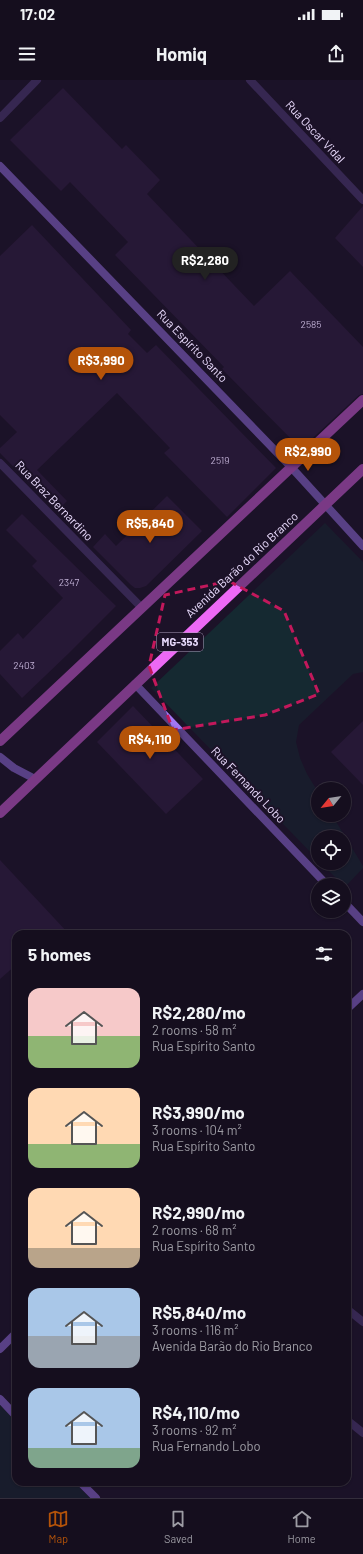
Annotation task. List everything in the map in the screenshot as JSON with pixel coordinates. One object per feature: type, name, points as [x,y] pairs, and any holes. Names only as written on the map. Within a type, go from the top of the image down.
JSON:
[{"type":"main road","points":[[0,741],[363,400]]},
{"type":"main road","name":"Avenida Barão do Rio Branco","points":[[0,813],[363,469]]},
{"type":"street","points":[[0,118],[37,80]]},
{"type":"street","name":"Rua Oscar Vidal","points":[[250,80],[363,200]]},
{"type":"street","name":"Rua Espírito Santo","points":[[0,166],[291,468],[363,546]]},
{"type":"street","name":"Rua Braz Bernardino","points":[[0,463],[142,608]]},
{"type":"street","name":"Rua Fernando Lobo","points":[[135,684],[321,878]]},
{"type":"street","points":[[0,757],[14,768],[35,779]]},
{"type":"street","points":[[351,909],[363,922]]},
{"type":"street","points":[[351,1005],[363,994]]},
{"type":"street","points":[[351,1312],[363,1322]]},
{"type":"street","points":[[0,1348],[12,1337]]},
{"type":"street","points":[[0,1399],[12,1412]]},
{"type":"street","points":[[351,1423],[363,1433]]},
{"type":"street","points":[[84,1486],[96,1498]]},
{"type":"highlighted area","points":[[229,581],[284,611],[319,694],[265,715],[173,730],[149,666],[165,595]]},
{"type":"shaded area","points":[[325,523],[363,562],[363,672],[353,674],[299,725],[296,742],[300,758],[312,782],[311,822],[336,822],[341,830],[311,830],[311,853],[151,688]]},
{"type":"shaded area","points":[[351,846],[363,868],[351,881],[351,878],[336,878],[328,870],[351,870]]},
{"type":"shaded area","points":[[0,1405],[12,1418],[12,1486],[78,1486],[90,1498],[0,1498]]},
{"type":"building","points":[[63,88],[122,149],[126,145],[160,180],[147,194],[254,306],[290,271],[363,347],[363,394],[359,395],[301,449],[222,369],[224,367],[115,255],[128,242],[70,182],[61,191],[10,140]]},
{"type":"building","points":[[363,206],[363,267],[335,238]]},
{"type":"building","points":[[32,225],[131,330],[128,334],[147,353],[156,345],[276,468],[227,517],[164,453],[170,448],[117,393],[37,470],[67,501],[57,511],[0,453],[0,448],[17,432],[0,415],[0,256]]},
{"type":"building","points":[[167,496],[202,531],[146,586],[135,588],[93,547],[105,534],[116,546]]},
{"type":"building","points":[[22,514],[116,606],[22,698],[0,674],[0,651],[18,633],[23,639],[63,598],[32,566],[37,561],[6,530]]},
{"type":"building","points":[[133,706],[203,779],[166,814],[97,742]]},
{"type":"building","points":[[363,721],[363,785],[331,752]]},
{"type":"building","points":[[0,860],[65,930],[12,930],[12,968],[0,979]]}]
